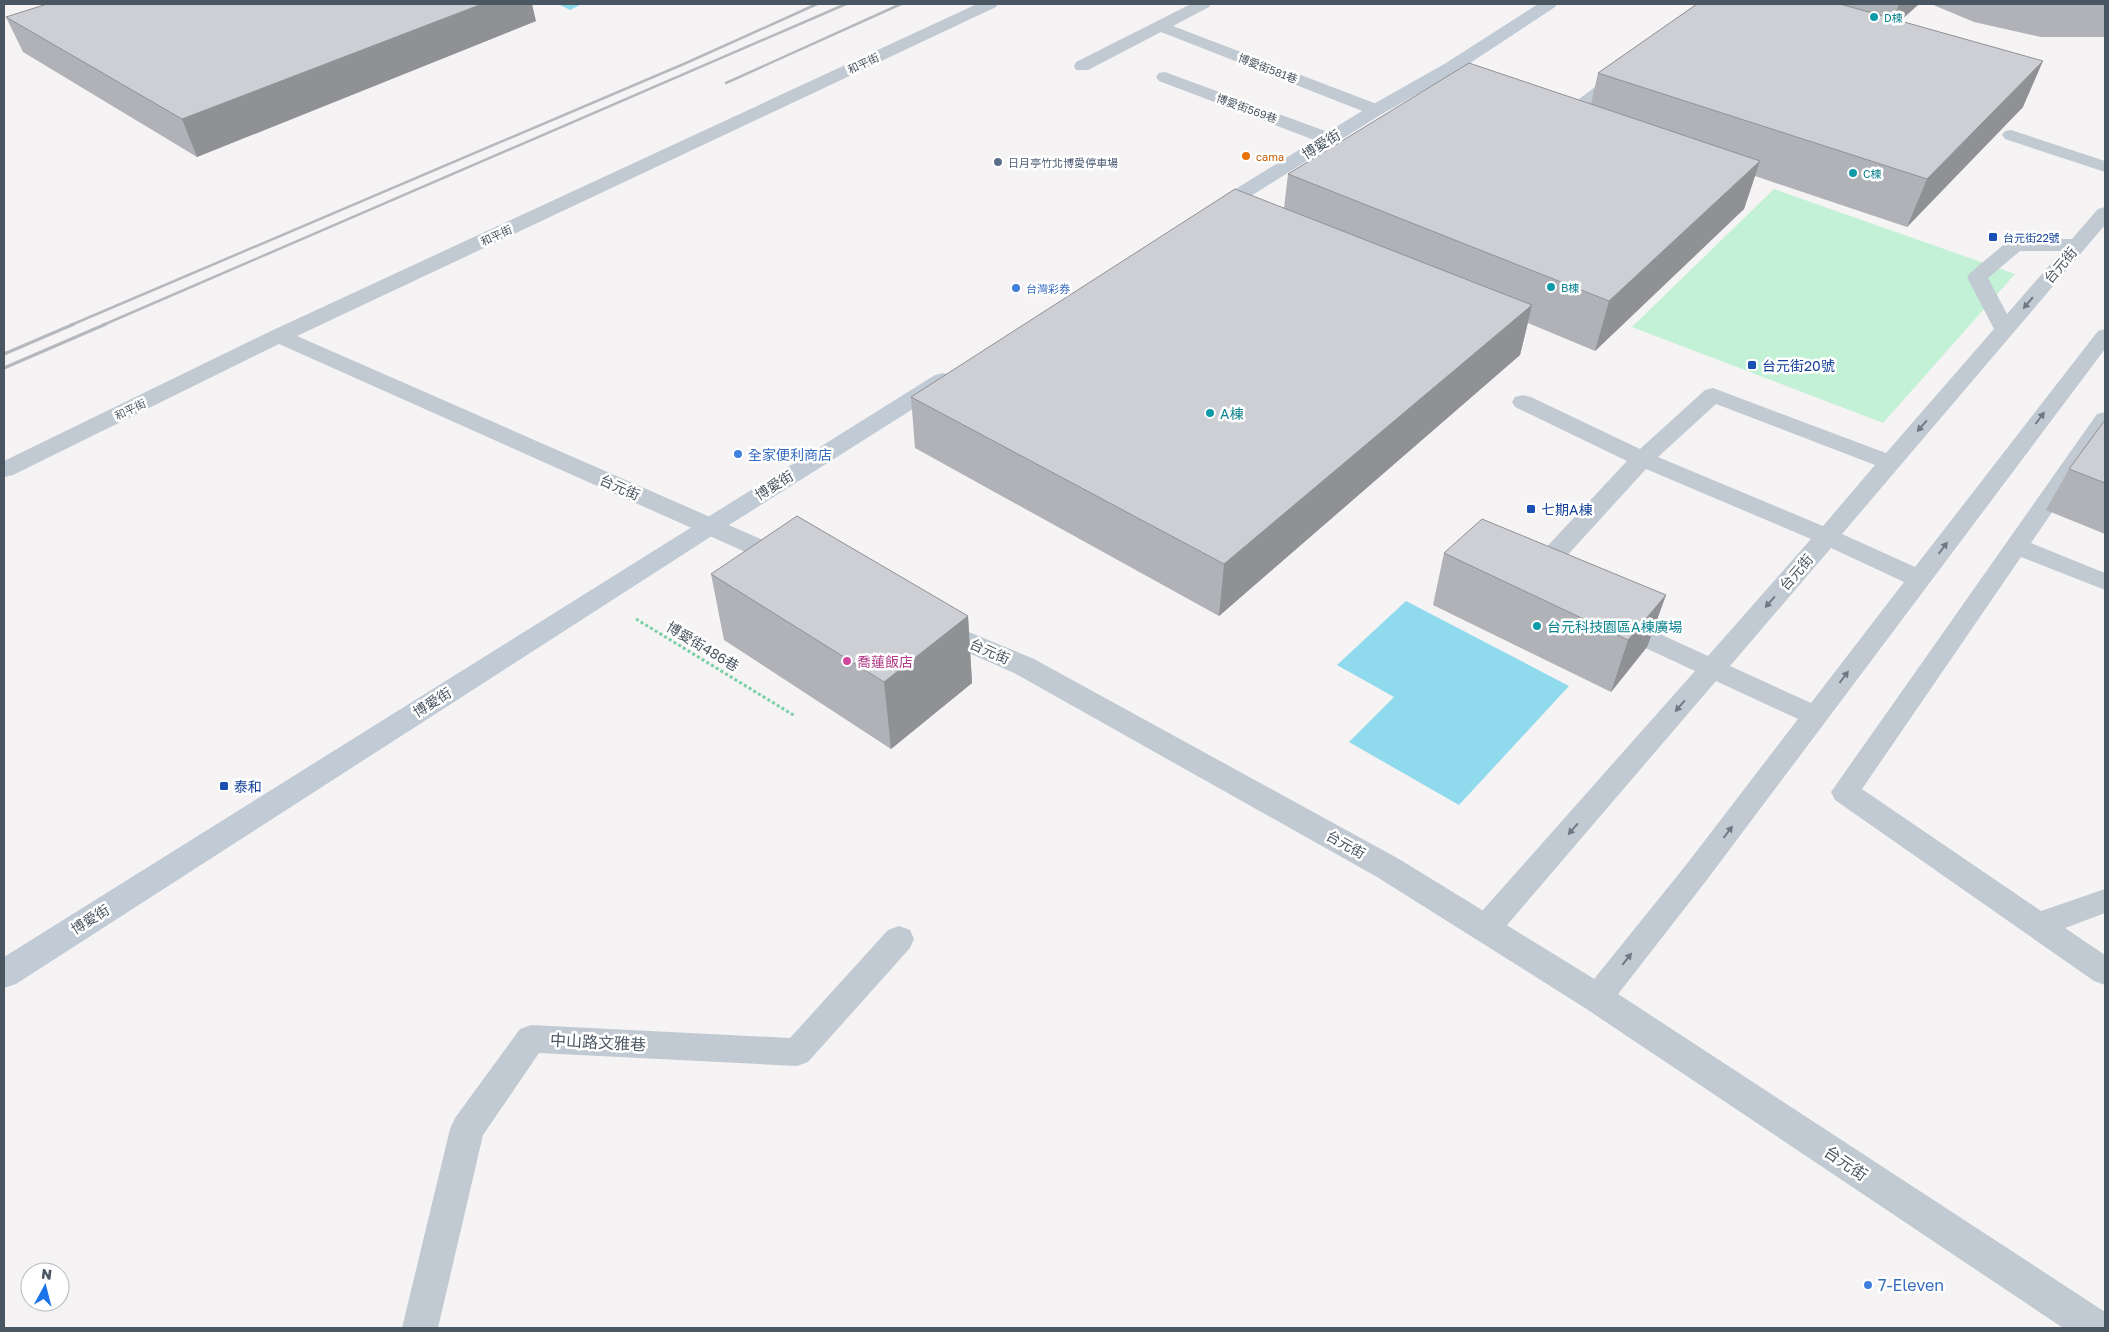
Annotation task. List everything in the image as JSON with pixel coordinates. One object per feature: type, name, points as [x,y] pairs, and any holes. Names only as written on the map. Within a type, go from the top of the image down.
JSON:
[{"type":"street","name":"和平街","points":[[4,470],[280,336],[990,4]]},
{"type":"street","name":"博愛街","points":[[1190,226],[1376,110],[1461,70],[1549,4]]},
{"type":"street","name":"博愛街569巷","points":[[1165,77],[1329,138]]},
{"type":"street","name":"台元街","points":[[280,336],[817,574]]},
{"type":"street","name":"博愛街","points":[[4,974],[709,526],[962,368]]},
{"type":"street","name":"台元街","points":[[907,614],[1024,666],[1388,868],[1597,998],[2096,1328]]},
{"type":"lane","points":[[1082,66],[1202,4]]},
{"type":"lane","name":"博愛街581巷","points":[[1160,26],[1376,110]]},
{"type":"lane","points":[[1539,100],[1574,112],[1637,64]]},
{"type":"lane","points":[[2011,135],[2105,167]]},
{"type":"lane","name":"台元街","points":[[1485,928],[2105,213]]},
{"type":"lane","points":[[2005,330],[1976,277],[2016,245],[2077,245]]},
{"type":"lane","points":[[1597,998],[1696,873],[2105,335]]},
{"type":"lane","points":[[1545,592],[1528,584],[1642,459],[1713,396],[1890,463]]},
{"type":"lane","points":[[1523,402],[1642,459],[1826,536],[1920,579]]},
{"type":"lane","points":[[2105,419],[1845,792],[2105,972]]},
{"type":"lane","points":[[2016,546],[2105,582]]},
{"type":"lane","points":[[1598,616],[1815,716]]},
{"type":"lane","points":[[2037,925],[2105,901]]},
{"type":"lane","name":"中山路文雅巷","points":[[420,1328],[467,1129],[532,1039],[797,1052],[899,939]]},
{"type":"path","name":"博愛街486巷","points":[[599,596],[795,716]]},
{"type":"green space","points":[[1774,189],[2015,274],[1883,423],[1632,327]]},
{"type":"water","points":[[1406,601],[1569,686],[1459,805],[1349,742],[1394,697],[1337,665]]},
{"type":"building","points":[[47,4],[482,4],[182,119],[6,17]]},
{"type":"building","name":"C棟","points":[[1697,4],[1840,4],[2043,61],[1927,179],[1598,73]]},
{"type":"building","name":"B棟","points":[[1469,63],[1760,161],[1609,301],[1288,174]]},
{"type":"building","name":"A棟","points":[[1235,189],[1532,305],[1224,564],[911,397]]},
{"type":"building","points":[[2105,420],[2105,483],[2069,469]]},
{"type":"building","points":[[797,516],[968,616],[884,682],[711,574]]},
{"type":"building","points":[[1482,519],[1666,595],[1628,640],[1444,553]]},
{"type":"waterway","points":[[563,4],[570,7],[577,4]]},
{"type":"railway","points":[[71,325],[686,63],[817,4]]},
{"type":"railway","points":[[103,325],[846,4]]},
{"type":"railway","points":[[726,83],[901,4]]},
{"type":"railway","points":[[4,354],[74,324]]},
{"type":"railway","points":[[4,368],[106,324]]},
{"type":"place","name":"D棟","points":[[1874,17]]},
{"type":"place","name":"cama","points":[[1246,156]]},
{"type":"place","name":"日月亭竹北博愛停車場","points":[[998,162]]},
{"type":"place","name":"C棟","points":[[1853,173]]},
{"type":"place","name":"台元街22號","points":[[1993,237]]},
{"type":"place","name":"B棟","points":[[1551,287]]},
{"type":"place","name":"台灣彩券","points":[[1016,288]]},
{"type":"place","name":"台元街20號","points":[[1752,365]]},
{"type":"place","name":"A棟","points":[[1210,413]]},
{"type":"place","name":"全家便利商店","points":[[738,454]]},
{"type":"place","name":"七期A棟","points":[[1531,509]]},
{"type":"place","name":"台元科技園區A棟廣場","points":[[1537,626]]},
{"type":"place","name":"喬蓮飯店","points":[[847,661]]},
{"type":"place","name":"泰和","points":[[224,786]]},
{"type":"place","name":"7-Eleven","points":[[1868,1285]]}]
